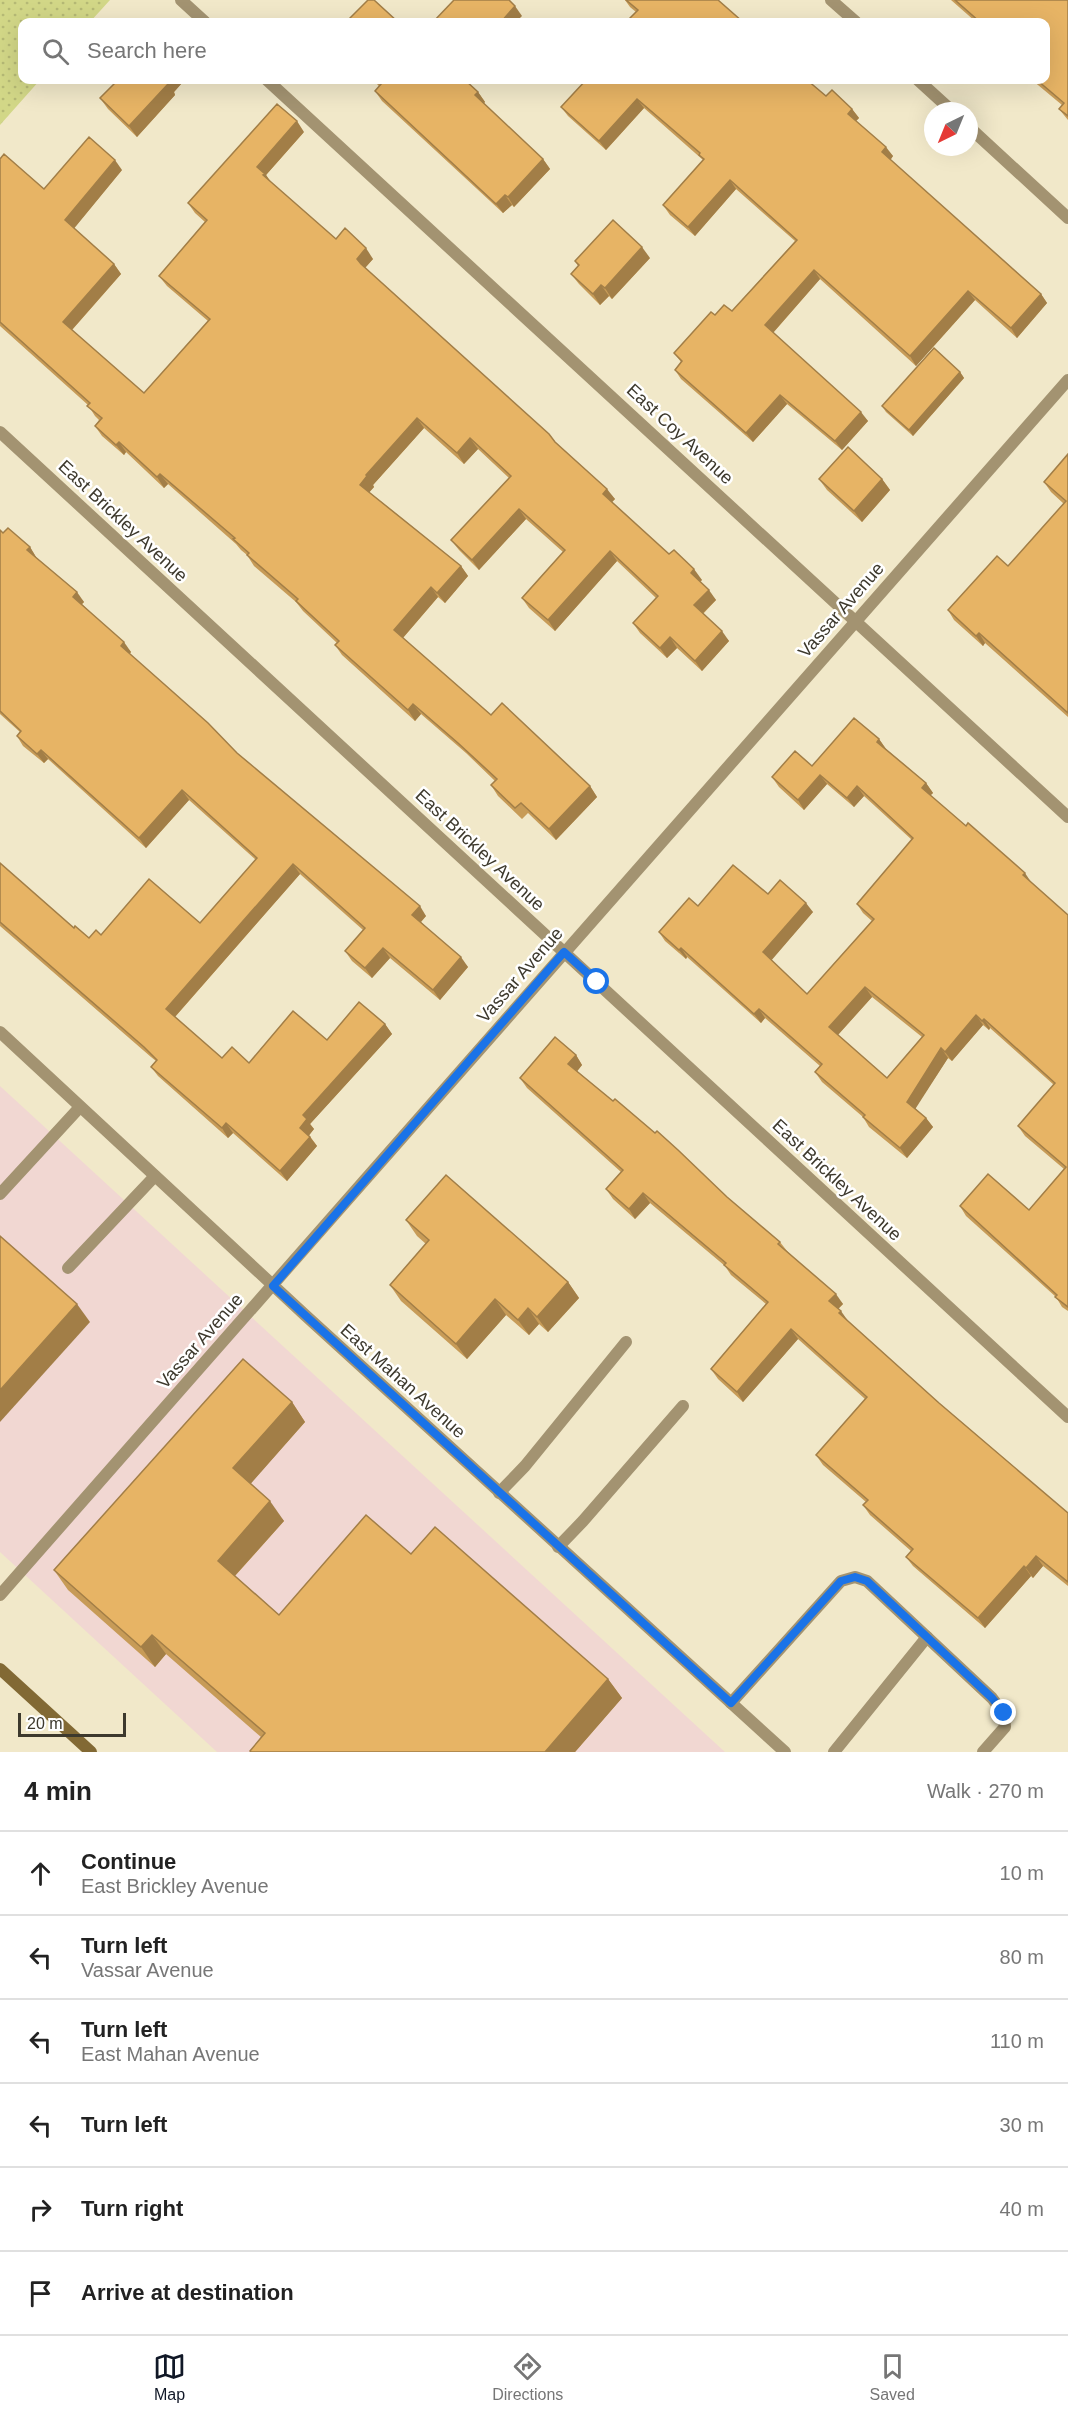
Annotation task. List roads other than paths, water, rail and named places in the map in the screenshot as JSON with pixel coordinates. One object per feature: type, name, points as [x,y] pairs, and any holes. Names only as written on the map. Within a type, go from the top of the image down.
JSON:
[{"type":"main road","points":[[0,1669],[91,1752]]},
{"type":"street","points":[[181,0],[201,18]]},
{"type":"street","points":[[831,0],[851,18]]},
{"type":"street","name":"East Coy Avenue","points":[[271,84],[1068,817]]},
{"type":"street","points":[[922,84],[942,102]]},
{"type":"street","points":[[978,135],[1068,218]]},
{"type":"street","name":"Vassar Avenue","points":[[0,1595],[1068,380]]},
{"type":"street","name":"East Brickley Avenue","points":[[0,432],[1068,1417]]},
{"type":"street","name":"East Mahan Avenue","points":[[1,1034],[499,1493],[785,1752]]},
{"type":"street","points":[[0,1194],[80,1107]]},
{"type":"street","points":[[68,1268],[155,1176]]},
{"type":"street","points":[[499,1493],[525,1466],[626,1342]]},
{"type":"street","points":[[558,1547],[683,1406]]},
{"type":"street","points":[[731,1703],[841,1581],[855,1577],[867,1581],[992,1698],[1004,1713],[1005,1727],[983,1752]]},
{"type":"street","points":[[834,1752],[927,1637]]}]
